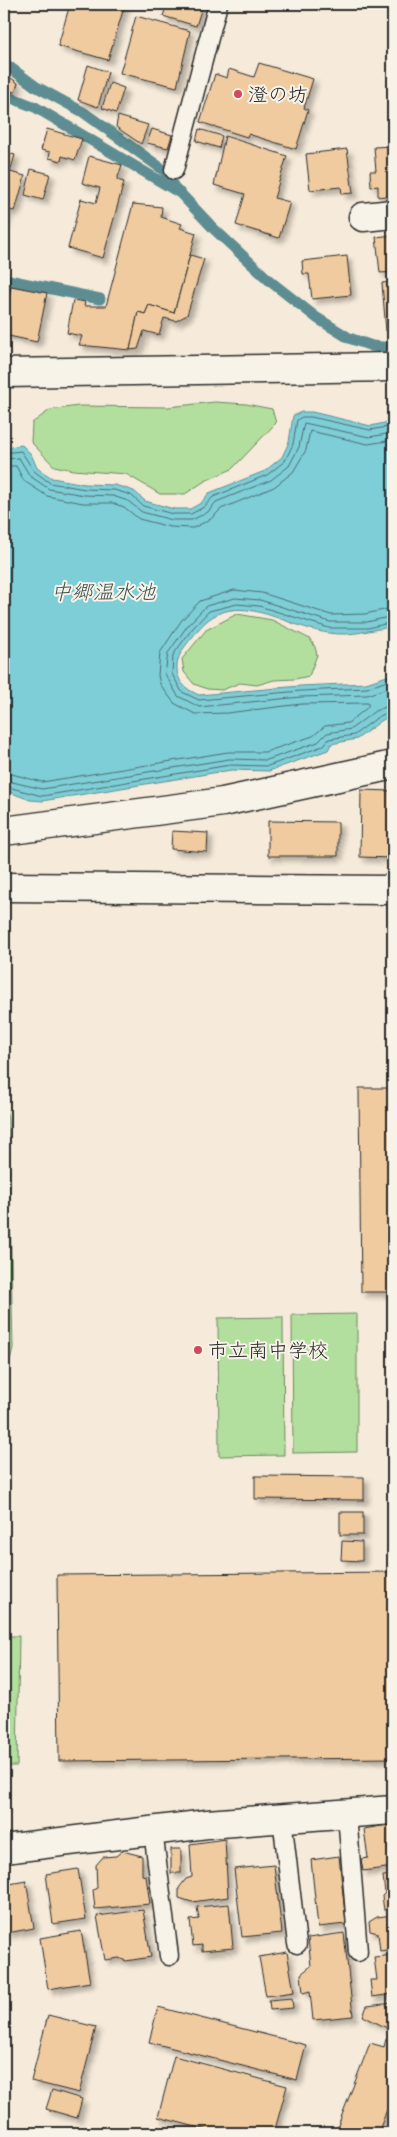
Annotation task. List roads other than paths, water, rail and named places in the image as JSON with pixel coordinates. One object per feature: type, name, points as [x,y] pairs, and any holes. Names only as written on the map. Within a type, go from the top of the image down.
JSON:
[{"type":"street","points":[[363,217],[393,214]]},
{"type":"street","points":[[4,373],[393,367]]},
{"type":"street","points":[[4,831],[223,802],[393,765]]},
{"type":"street","points":[[4,887],[393,890]]},
{"type":"street","points":[[4,1849],[152,1831],[282,1818],[393,1810]]},
{"type":"lane","points":[[174,170],[218,4]]},
{"type":"lane","points":[[347,1814],[358,1952]]},
{"type":"lane","points":[[282,1818],[297,1944]]},
{"type":"lane","points":[[152,1831],[169,1956]]},
{"type":"water","name":"中郷温水池","points":[[301,412],[312,412],[371,426],[393,421],[393,627],[337,634],[311,629],[258,612],[241,609],[224,611],[209,619],[186,645],[178,661],[178,676],[182,684],[199,695],[300,686],[366,683],[393,674],[393,714],[357,739],[331,744],[328,750],[269,771],[231,770],[42,801],[30,800],[4,790],[4,448],[22,445],[31,454],[37,468],[52,478],[85,484],[115,485],[134,491],[145,501],[174,509],[190,509],[201,503],[209,493],[265,471],[282,457],[289,442],[293,416]]},
{"type":"waterway","points":[[4,63],[35,86],[83,112],[165,171],[175,189]]},
{"type":"waterway","points":[[4,95],[35,107],[180,193],[214,229],[271,282],[317,318],[349,338],[372,346],[393,348]]},
{"type":"waterway","points":[[4,279],[100,299]]},
{"type":"place","name":"澄の坊","points":[[238,94]]},
{"type":"place","name":"市立南中学校","points":[[198,1350]]}]
